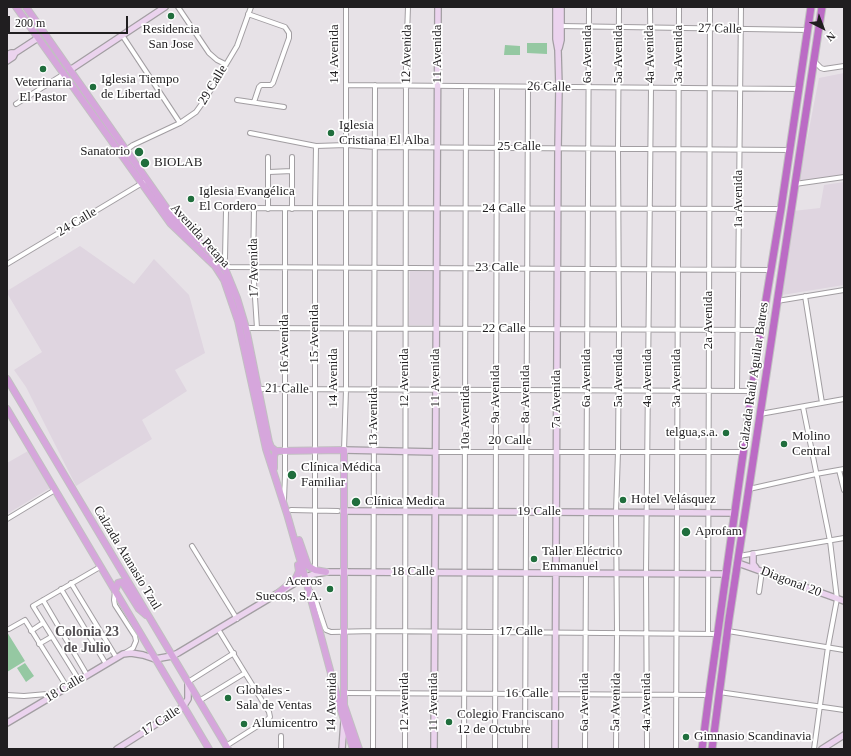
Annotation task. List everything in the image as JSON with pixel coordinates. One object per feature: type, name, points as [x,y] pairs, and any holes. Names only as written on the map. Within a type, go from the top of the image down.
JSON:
[{"type":"highway","name":"Calzada Raúl Aguilar Batres","points":[[702,749],[761,330],[781,209],[811,7]]},
{"type":"highway","name":"Calzada Raúl Aguilar Batres","points":[[712,749],[760,414],[822,7]]},
{"type":"main road","name":"Avenida Petapa","points":[[16,7],[64,74],[175,220],[222,265],[234,290],[246,328],[266,449],[284,504],[289,512],[307,586],[353,749]]},
{"type":"main road","name":"Avenida Petapa","points":[[26,7],[126,150],[170,223],[221,273],[238,321],[269,442],[271,447],[276,451]]},
{"type":"main road","points":[[38,38],[39,27]]},
{"type":"main road","name":"Calzada Atanasio Tzul","points":[[7,379],[227,747]]},
{"type":"main road","name":"Calzada Atanasio Tzul","points":[[7,409],[209,749]]},
{"type":"main road","name":"20 Calle","points":[[276,451],[344,450]]},
{"type":"main road","name":"14 Avenida","points":[[344,450],[341,511],[344,572],[344,706]]},
{"type":"main road","points":[[274,472],[274,456],[276,451]]},
{"type":"main road","points":[[289,512],[308,566],[315,570],[326,572]]},
{"type":"main road","points":[[277,594],[296,578],[299,571],[286,525],[289,512]]},
{"type":"main road","points":[[115,591],[118,583],[122,582],[139,609],[151,620]]},
{"type":"main road","points":[[344,706],[359,749]]},
{"type":"street","points":[[70,70],[165,7]]},
{"type":"street","points":[[178,7],[210,53],[217,60],[225,64]]},
{"type":"street","name":"29 Calle","points":[[126,150],[133,145],[180,123],[200,108],[237,46],[251,7]]},
{"type":"street","name":"14 Avenida","points":[[344,450],[346,390],[346,7]]},
{"type":"street","name":"12 Avenida","points":[[405,749],[406,33],[408,7]]},
{"type":"street","name":"11 Avenida","points":[[434,749],[438,7]]},
{"type":"street","name":"7a Avenida","points":[[555,749],[559,87],[556,7]]},
{"type":"street","name":"7a Avenida","points":[[558,50],[561,40],[561,7]]},
{"type":"street","name":"6a Avenida","points":[[585,749],[589,7]]},
{"type":"street","name":"5a Avenida","points":[[616,749],[616,512],[619,330],[619,7]]},
{"type":"street","name":"4a Avenida","points":[[646,749],[648,269],[651,88],[650,7]]},
{"type":"street","name":"3a Avenida","points":[[676,749],[680,7]]},
{"type":"street","name":"2a Avenida","points":[[708,634],[710,7]]},
{"type":"street","name":"1a Avenida","points":[[737,391],[740,7]]},
{"type":"street","points":[[248,14],[284,27],[289,33],[290,38],[273,84],[259,86],[254,102]]},
{"type":"street","name":"27 Calle","points":[[561,26],[808,30]]},
{"type":"street","points":[[122,35],[180,123]]},
{"type":"street","points":[[7,56],[11,53],[15,53],[38,38]]},
{"type":"street","points":[[7,61],[13,57],[15,53]]},
{"type":"street","points":[[814,61],[820,68],[824,69],[844,66]]},
{"type":"street","points":[[16,104],[64,74]]},
{"type":"street","name":"26 Calle","points":[[346,85],[799,89]]},
{"type":"street","name":"13 Avenida","points":[[373,749],[375,85]]},
{"type":"street","name":"10a Avenida","points":[[464,749],[467,209],[466,87]]},
{"type":"street","name":"9a Avenida","points":[[495,749],[497,87]]},
{"type":"street","name":"8a Avenida","points":[[525,749],[528,87]]},
{"type":"street","points":[[237,100],[284,107]]},
{"type":"street","name":"25 Calle","points":[[250,133],[316,146],[346,145],[790,150]]},
{"type":"street","name":"15 Avenida","points":[[315,570],[316,146]]},
{"type":"street","points":[[268,157],[268,209]]},
{"type":"street","points":[[292,157],[292,209]]},
{"type":"street","points":[[269,172],[292,171]]},
{"type":"street","points":[[795,184],[844,177]]},
{"type":"street","name":"24 Calle","points":[[7,264],[144,181]]},
{"type":"street","name":"24 Calle","points":[[222,265],[224,262],[227,209],[235,208],[781,209]]},
{"type":"street","name":"17 Avenida","points":[[254,209],[253,267],[257,328]]},
{"type":"street","name":"16 Avenida","points":[[284,504],[285,209]]},
{"type":"street","name":"23 Calle","points":[[222,265],[253,267],[346,268],[771,270]]},
{"type":"street","points":[[777,300],[844,290]]},
{"type":"street","points":[[805,296],[822,403]]},
{"type":"street","name":"22 Calle","points":[[246,328],[761,330]]},
{"type":"street","name":"21 Calle","points":[[256,389],[753,391]]},
{"type":"street","points":[[760,414],[844,399]]},
{"type":"street","points":[[803,406],[830,540],[837,599],[828,647],[814,749]]},
{"type":"street","name":"20 Calle","points":[[344,450],[436,452],[744,452]]},
{"type":"street","points":[[749,489],[816,474],[842,470],[844,490]]},
{"type":"street","points":[[7,519],[54,490]]},
{"type":"street","name":"19 Calle","points":[[289,512],[466,511],[735,513]]},
{"type":"street","points":[[739,559],[753,554],[844,538]]},
{"type":"street","points":[[192,546],[237,618]]},
{"type":"street","points":[[753,554],[753,564],[759,570],[759,592]]},
{"type":"street","name":"Diagonal 20","points":[[739,559],[759,570],[844,602]]},
{"type":"street","points":[[79,680],[33,606],[100,567]]},
{"type":"street","name":"18 Calle","points":[[123,654],[143,655],[155,659],[172,656],[305,577],[326,572],[726,574]]},
{"type":"street","points":[[71,583],[116,657]]},
{"type":"street","name":"Avenida Petapa","points":[[307,586],[315,598],[325,628]]},
{"type":"street","points":[[62,589],[106,664]]},
{"type":"street","name":"18 Calle","points":[[7,723],[133,648],[135,645],[135,636],[115,604],[115,591]]},
{"type":"street","points":[[43,600],[88,675]]},
{"type":"street","points":[[9,629],[24,620],[67,687]]},
{"type":"street","points":[[31,630],[43,623]]},
{"type":"street","name":"17 Calle","points":[[325,628],[328,631],[344,632],[405,631],[718,634]]},
{"type":"street","points":[[218,630],[234,653],[269,712],[270,717],[227,747]]},
{"type":"street","points":[[728,631],[844,650]]},
{"type":"street","points":[[39,644],[52,637]]},
{"type":"street","points":[[188,682],[234,653]]},
{"type":"street","points":[[199,701],[245,673]]},
{"type":"street","name":"17 Calle","points":[[117,749],[183,707],[188,699],[188,682]]},
{"type":"street","points":[[719,692],[820,708],[844,710]]},
{"type":"street","name":"16 Calle","points":[[344,693],[709,695]]},
{"type":"street","points":[[7,695],[24,696],[47,694],[51,696]]},
{"type":"street","name":"14 Avenida","points":[[342,749],[344,706]]},
{"type":"street","points":[[822,749],[844,735]]},
{"type":"street","points":[[280,749],[281,736]]},
{"type":"shaded area","points":[[844,73],[844,175],[799,181],[819,78]]},
{"type":"shaded area","points":[[844,182],[844,285],[782,295],[793,211],[820,208],[824,185]]},
{"type":"shaded area","points":[[80,246],[134,284],[154,259],[189,295],[205,353],[175,370],[187,391],[142,420],[152,439],[76,486],[26,387],[14,370],[42,352],[7,291]]},
{"type":"shaded area","points":[[410,270],[435,270],[434,323],[432,325],[409,325]]},
{"type":"shaded area","points":[[28,451],[50,488],[7,514],[7,463]]},
{"type":"green space","points":[[527,43],[547,43],[547,54],[527,53]]},
{"type":"green space","points":[[505,45],[520,46],[520,55],[504,55]]},
{"type":"green space","points":[[7,632],[25,661],[7,672]]},
{"type":"green space","points":[[25,663],[34,676],[26,682],[17,668]]},
{"type":"place","name":"Residencia San Jose","points":[[171,16]]},
{"type":"place","name":"Veterinaria El Pastor","points":[[43,69]]},
{"type":"place","name":"Iglesia Tiempo de Libertad","points":[[93,87]]},
{"type":"place","name":"Iglesia Cristiana El Alba","points":[[331,133]]},
{"type":"place","name":"Sanatorio","points":[[139,152]]},
{"type":"place","name":"BIOLAB","points":[[145,163]]},
{"type":"place","name":"Iglesia Evangélica El Cordero","points":[[191,199]]},
{"type":"place","name":"telgua,s.a.","points":[[726,433]]},
{"type":"place","name":"Molino Central","points":[[784,444]]},
{"type":"place","name":"Clínica Médica Familiar","points":[[292,475]]},
{"type":"place","name":"Hotel Velásquez","points":[[623,500]]},
{"type":"place","name":"Clínica Medica","points":[[356,502]]},
{"type":"place","name":"Aprofam","points":[[686,532]]},
{"type":"place","name":"Taller Eléctrico Emmanuel","points":[[534,559]]},
{"type":"place","name":"Aceros Suecos, S.A.","points":[[330,589]]},
{"type":"place","name":"Globales - Sala de Ventas","points":[[228,698]]},
{"type":"place","name":"Colegio Franciscano 12 de Octubre","points":[[449,722]]},
{"type":"place","name":"Alumicentro","points":[[244,724]]},
{"type":"place","name":"Gimnasio Scandinavia","points":[[686,737]]},
{"type":"district","name":"Colonia 23 de Julio","points":[[87,640]]}]
